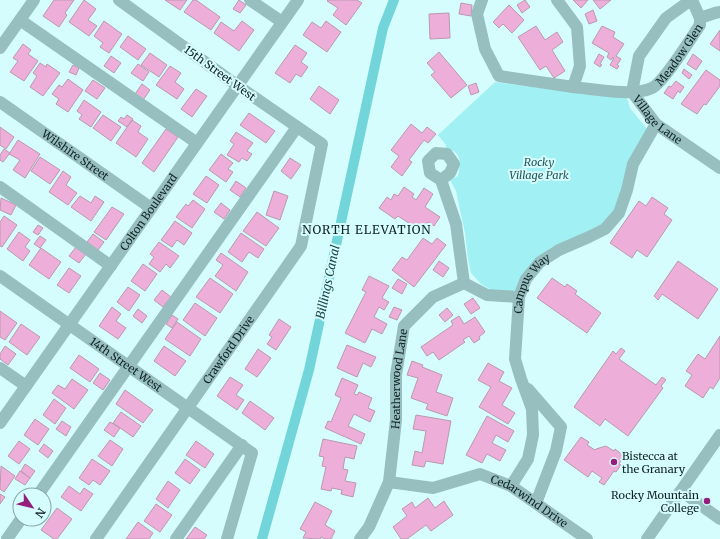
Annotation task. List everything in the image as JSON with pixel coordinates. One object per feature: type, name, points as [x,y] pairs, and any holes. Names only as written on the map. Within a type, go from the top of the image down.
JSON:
[{"type":"street","points":[[0,48],[34,0]]},
{"type":"street","name":"15th Street West","points":[[119,0],[238,86],[322,144]]},
{"type":"street","points":[[250,0],[282,22]]},
{"type":"street","name":"Colton Boulevard","points":[[0,423],[298,0]]},
{"type":"street","name":"Meadow Glen","points":[[482,0],[477,14],[485,49],[499,76],[632,92],[652,88],[665,75],[700,25],[700,18],[692,0]]},
{"type":"street","points":[[557,0],[578,27],[580,66],[573,86]]},
{"type":"street","name":"Village Lane","points":[[692,0],[666,18],[639,56],[632,92],[656,124],[720,168]]},
{"type":"street","points":[[700,18],[720,12]]},
{"type":"street","points":[[20,20],[197,143]]},
{"type":"street","name":"Wilshire Street","points":[[0,102],[151,208]]},
{"type":"street","name":"Campus Way","points":[[511,486],[528,459],[533,435],[532,409],[515,359],[519,297],[526,279],[540,262],[559,250],[589,238],[605,229],[619,214],[627,190],[633,164],[656,124]]},
{"type":"street","points":[[44,487],[297,127]]},
{"type":"street","name":"Crawford Drive","points":[[96,539],[300,246],[322,144]]},
{"type":"street","points":[[441,180],[456,224],[464,283],[487,296],[519,297]]},
{"type":"street","points":[[0,188],[110,266]]},
{"type":"street","name":"14th Street West","points":[[0,276],[252,453],[227,539]]},
{"type":"street","name":"Heatherwood Lane","points":[[389,482],[396,420],[396,375],[404,326],[434,297],[464,283]]},
{"type":"street","points":[[0,368],[26,386]]},
{"type":"street","points":[[521,379],[533,396],[561,427],[556,451],[536,503]]},
{"type":"street","points":[[647,539],[720,435]]},
{"type":"street","points":[[176,539],[242,445]]},
{"type":"street","name":"Cedarwind Drive","points":[[389,482],[433,488],[480,474],[511,486],[587,539]]},
{"type":"street","points":[[360,539],[369,527],[389,482]]},
{"type":"street","points":[[681,491],[720,519]]},
{"type":"street","points":[[7,539],[15,527]]},
{"type":"green space","name":"Rocky Village Park","points":[[495,82],[627,98],[630,108],[647,129],[617,207],[609,217],[597,228],[551,248],[536,260],[517,289],[513,291],[493,291],[481,284],[471,273],[465,233],[456,191],[450,180],[458,176],[460,162],[455,152],[445,149],[446,145],[438,135]]},
{"type":"building","points":[[54,0],[74,0],[65,13],[67,15],[59,27],[43,16]]},
{"type":"building","points":[[84,0],[96,9],[88,20],[97,26],[89,36],[69,22]]},
{"type":"building","points":[[165,0],[187,0],[180,10]]},
{"type":"building","points":[[193,0],[196,0],[220,17],[211,30],[184,12]]},
{"type":"building","points":[[239,0],[246,5],[240,13],[233,9]]},
{"type":"building","points":[[357,0],[362,3],[346,25],[333,15],[338,8],[327,1]]},
{"type":"building","points":[[525,0],[530,7],[522,13],[517,5]]},
{"type":"building","points":[[573,0],[588,0],[581,8]]},
{"type":"building","points":[[593,0],[611,0],[600,9]]},
{"type":"building","points":[[461,3],[472,5],[471,16],[459,14]]},
{"type":"building","points":[[509,5],[524,20],[512,33],[503,24],[499,28],[493,22]]},
{"type":"building","points":[[593,10],[597,21],[589,24],[585,14]]},
{"type":"building","points":[[449,13],[450,38],[430,39],[429,14]]},
{"type":"building","points":[[104,21],[122,34],[109,53],[100,47],[103,43],[94,36]]},
{"type":"building","points":[[242,21],[254,30],[239,51],[214,33],[221,22],[234,31]]},
{"type":"building","points":[[326,21],[341,32],[327,52],[303,35],[312,22],[321,28]]},
{"type":"building","points":[[536,26],[545,40],[557,32],[563,42],[552,50],[565,71],[554,78],[546,66],[540,70],[518,37]]},
{"type":"building","points":[[602,26],[615,32],[613,37],[624,44],[616,56],[621,59],[617,65],[619,66],[617,69],[610,65],[614,58],[613,57],[611,60],[607,57],[609,53],[592,43]]},
{"type":"building","points":[[720,30],[720,51],[710,44]]},
{"type":"building","points":[[128,36],[146,49],[138,60],[120,47]]},
{"type":"building","points":[[23,44],[31,50],[28,54],[38,61],[24,81],[10,72],[18,61],[13,58]]},
{"type":"building","points":[[295,45],[307,53],[301,62],[308,67],[301,77],[296,74],[290,83],[275,73]]},
{"type":"building","points":[[439,52],[467,85],[451,98],[431,75],[435,72],[427,63]]},
{"type":"building","points":[[150,53],[167,65],[159,77],[141,65]]},
{"type":"building","points":[[599,54],[604,57],[600,67],[594,63]]},
{"type":"building","points":[[693,54],[702,61],[696,70],[687,64]]},
{"type":"building","points":[[111,56],[121,63],[114,73],[104,66]]},
{"type":"building","points":[[40,63],[46,67],[47,64],[60,73],[43,96],[30,87],[37,76],[33,73]]},
{"type":"building","points":[[138,64],[149,72],[143,81],[131,73]]},
{"type":"building","points":[[73,65],[79,68],[76,75],[69,72]]},
{"type":"building","points":[[170,66],[181,73],[175,82],[184,89],[177,99],[156,85]]},
{"type":"building","points":[[684,69],[692,75],[689,79],[682,73]]},
{"type":"building","points":[[706,70],[720,80],[720,86],[706,105],[704,104],[697,114],[681,104]]},
{"type":"building","points":[[68,79],[83,90],[68,112],[56,104],[59,99],[52,94],[59,85],[62,87]]},
{"type":"building","points":[[93,80],[105,88],[97,99],[85,91]]},
{"type":"building","points":[[676,81],[684,87],[680,93],[678,91],[673,99],[664,93],[669,86],[671,87]]},
{"type":"building","points":[[476,83],[479,92],[471,95],[468,86]]},
{"type":"building","points":[[142,84],[150,90],[143,100],[135,94]]},
{"type":"building","points":[[319,86],[339,100],[330,114],[310,99]]},
{"type":"building","points":[[196,89],[207,96],[192,117],[181,109]]},
{"type":"building","points":[[84,100],[101,112],[91,127],[79,119],[82,115],[77,111]]},
{"type":"building","points":[[249,113],[275,131],[266,143],[240,125]]},
{"type":"building","points":[[103,115],[121,127],[111,141],[93,128]]},
{"type":"building","points":[[127,115],[133,119],[127,127],[118,121],[121,117],[124,119]]},
{"type":"building","points":[[132,120],[141,126],[138,132],[148,139],[136,157],[116,143]]},
{"type":"building","points":[[411,124],[422,133],[427,127],[436,134],[428,143],[424,140],[409,160],[412,162],[402,176],[391,167],[399,156],[391,150]]},
{"type":"building","points":[[0,127],[14,137],[6,149],[0,145]]},
{"type":"building","points":[[166,129],[178,137],[154,172],[142,163]]},
{"type":"building","points":[[236,132],[253,143],[247,151],[252,154],[247,161],[242,158],[239,162],[227,155],[234,144],[230,141]]},
{"type":"building","points":[[18,140],[40,154],[25,178],[13,170],[20,160],[9,154]]},
{"type":"building","points":[[4,149],[10,153],[3,162],[0,160],[0,155]]},
{"type":"building","points":[[221,154],[233,163],[228,169],[233,172],[226,182],[209,170]]},
{"type":"building","points":[[40,157],[60,170],[50,184],[31,171]]},
{"type":"building","points":[[290,158],[301,165],[291,179],[281,171]]},
{"type":"building","points":[[63,171],[71,177],[66,185],[77,193],[68,205],[49,192]]},
{"type":"building","points":[[206,176],[219,185],[207,203],[193,194]]},
{"type":"building","points":[[236,181],[246,188],[240,197],[230,190]]},
{"type":"building","points":[[404,187],[414,194],[412,197],[416,200],[424,188],[433,194],[425,207],[440,217],[434,226],[428,222],[421,231],[398,216],[395,219],[379,208],[387,197],[391,200],[394,194],[398,196]]},
{"type":"building","points":[[274,191],[288,196],[280,220],[266,215]]},
{"type":"building","points":[[80,196],[91,203],[95,196],[104,202],[91,221],[71,207]]},
{"type":"building","points":[[652,197],[668,208],[664,214],[672,220],[647,257],[637,250],[632,258],[610,243],[639,201],[646,206]]},
{"type":"building","points":[[1,198],[16,205],[11,215],[0,210]]},
{"type":"building","points":[[193,200],[205,209],[192,228],[176,217],[186,204],[188,206]]},
{"type":"building","points":[[221,203],[230,210],[224,219],[214,212]]},
{"type":"building","points":[[112,207],[124,214],[106,240],[94,232]]},
{"type":"building","points":[[257,212],[279,228],[266,246],[243,231]]},
{"type":"building","points":[[4,216],[17,225],[2,247],[0,246],[0,222]]},
{"type":"building","points":[[175,221],[192,233],[184,245],[177,240],[172,247],[161,240]]},
{"type":"building","points":[[38,225],[43,228],[38,235],[33,232]]},
{"type":"building","points":[[19,232],[30,240],[25,247],[30,251],[23,261],[7,249]]},
{"type":"building","points":[[241,233],[264,249],[258,258],[249,252],[242,262],[228,252]]},
{"type":"building","points":[[93,234],[104,242],[98,250],[87,242]]},
{"type":"building","points":[[40,236],[46,240],[40,248],[34,244]]},
{"type":"building","points":[[423,238],[432,244],[437,238],[446,245],[414,287],[392,270],[402,257],[407,260]]},
{"type":"building","points":[[159,242],[179,256],[170,268],[166,264],[160,272],[149,264],[154,257],[150,254]]},
{"type":"building","points":[[76,247],[86,254],[79,263],[69,256]]},
{"type":"building","points":[[41,248],[61,262],[49,279],[29,265]]},
{"type":"building","points":[[221,253],[248,272],[236,291],[215,276],[223,265],[216,260]]},
{"type":"building","points":[[439,261],[449,268],[443,277],[433,270]]},
{"type":"building","points":[[678,261],[718,289],[698,319],[662,294],[658,300],[654,296]]},
{"type":"building","points":[[143,264],[157,274],[145,291],[131,281]]},
{"type":"building","points":[[69,268],[81,276],[69,293],[57,285]]},
{"type":"building","points":[[369,276],[389,286],[382,298],[389,302],[384,310],[379,307],[374,317],[387,324],[382,334],[372,329],[365,343],[345,333],[366,292],[362,290]]},
{"type":"building","points":[[210,278],[233,294],[220,313],[196,297]]},
{"type":"building","points":[[552,278],[565,287],[567,284],[577,291],[575,294],[601,313],[587,333],[537,298]]},
{"type":"building","points":[[398,279],[407,284],[402,294],[392,288]]},
{"type":"building","points":[[128,287],[140,295],[129,311],[117,302]]},
{"type":"building","points":[[162,290],[171,297],[163,307],[154,300]]},
{"type":"building","points":[[473,298],[480,308],[471,314],[464,304]]},
{"type":"building","points":[[195,303],[217,318],[205,336],[183,320]]},
{"type":"building","points":[[112,307],[121,314],[116,321],[126,328],[118,339],[99,326]]},
{"type":"building","points":[[394,307],[402,310],[397,320],[389,317]]},
{"type":"building","points":[[447,308],[453,315],[445,322],[439,315]]},
{"type":"building","points":[[138,309],[147,316],[142,323],[133,316]]},
{"type":"building","points":[[0,311],[17,323],[5,340],[0,337]]},
{"type":"building","points":[[172,315],[178,319],[172,328],[166,324]]},
{"type":"building","points":[[459,316],[464,324],[475,317],[485,332],[479,337],[480,339],[474,343],[469,336],[463,340],[465,342],[439,360],[433,352],[427,356],[421,347],[453,325],[451,321]]},
{"type":"building","points":[[279,319],[291,327],[276,350],[267,344],[272,337],[269,335]]},
{"type":"building","points":[[177,322],[201,339],[190,356],[165,339]]},
{"type":"building","points":[[21,324],[40,337],[27,355],[9,342]]},
{"type":"building","points":[[720,336],[720,378],[713,389],[710,387],[703,398],[685,386],[692,375],[686,371],[698,354],[705,359]]},
{"type":"building","points":[[347,345],[376,357],[371,367],[363,363],[357,377],[337,368]]},
{"type":"building","points":[[5,346],[16,354],[8,365],[0,359],[0,354]]},
{"type":"building","points":[[164,346],[186,361],[175,376],[154,361]]},
{"type":"building","points":[[621,348],[625,351],[619,359],[656,385],[662,377],[666,380],[661,386],[663,388],[628,436],[605,419],[600,426],[574,407],[613,351],[616,354]]},
{"type":"building","points":[[258,349],[271,358],[257,377],[245,369]]},
{"type":"building","points":[[79,355],[99,369],[90,382],[70,368]]},
{"type":"building","points":[[412,361],[423,365],[422,367],[442,375],[436,392],[453,398],[447,416],[426,409],[428,404],[411,398],[418,378],[407,375]]},
{"type":"building","points":[[488,363],[504,372],[499,381],[512,388],[502,405],[515,413],[508,424],[479,407],[491,387],[478,380]]},
{"type":"building","points":[[100,373],[110,380],[103,390],[93,383]]},
{"type":"building","points":[[230,377],[243,385],[236,395],[244,400],[237,410],[217,396]]},
{"type":"building","points":[[342,378],[358,385],[354,394],[357,395],[359,392],[372,398],[368,408],[375,411],[370,422],[354,414],[348,426],[365,434],[361,444],[325,428],[328,421],[331,422],[341,398],[335,395]]},
{"type":"building","points":[[72,379],[88,390],[74,409],[52,393],[58,385],[65,389]]},
{"type":"building","points":[[125,390],[153,410],[143,423],[116,404]]},
{"type":"building","points":[[54,399],[66,408],[55,424],[43,415]]},
{"type":"building","points":[[250,401],[274,418],[265,430],[242,413]]},
{"type":"building","points":[[121,412],[141,426],[133,437],[113,423]]},
{"type":"building","points":[[416,415],[451,421],[443,464],[426,461],[424,467],[412,465],[415,451],[422,453],[426,431],[413,429]]},
{"type":"building","points":[[487,416],[514,431],[508,442],[496,435],[492,443],[506,450],[500,461],[487,454],[482,463],[466,455]]},
{"type":"building","points":[[35,419],[49,429],[38,445],[24,435]]},
{"type":"building","points":[[62,421],[71,427],[66,436],[56,429]]},
{"type":"building","points":[[110,422],[120,428],[114,437],[104,430]]},
{"type":"building","points":[[581,437],[589,442],[587,445],[595,450],[606,446],[614,451],[615,449],[624,456],[619,464],[621,465],[616,472],[614,471],[604,485],[599,482],[602,478],[592,471],[588,477],[564,460]]},
{"type":"building","points":[[323,439],[357,446],[354,459],[345,457],[343,469],[348,470],[345,481],[356,483],[353,497],[341,494],[342,490],[332,488],[331,491],[321,489],[326,467],[322,466],[324,457],[319,456]]},
{"type":"building","points":[[110,440],[123,449],[112,466],[98,456]]},
{"type":"building","points":[[19,441],[30,449],[19,464],[8,456]]},
{"type":"building","points":[[196,441],[214,454],[205,468],[186,455]]},
{"type":"building","points":[[44,444],[53,451],[48,458],[39,451]]},
{"type":"building","points":[[92,459],[110,471],[100,485],[93,480],[89,485],[79,478]]},
{"type":"building","points":[[185,459],[200,470],[190,484],[175,473]]},
{"type":"building","points":[[25,464],[35,471],[30,478],[21,471]]},
{"type":"building","points":[[1,466],[15,476],[4,492],[0,489]]},
{"type":"building","points":[[20,471],[30,478],[25,485],[15,479]]},
{"type":"building","points":[[168,481],[180,490],[168,508],[156,499]]},
{"type":"building","points":[[69,486],[80,494],[84,488],[93,494],[81,511],[61,497]]},
{"type":"building","points":[[0,494],[5,497],[0,504]]},
{"type":"building","points":[[428,498],[435,508],[444,501],[453,515],[431,531],[426,525],[407,539],[401,539],[393,527],[407,516],[402,509],[412,502],[415,508]]},
{"type":"building","points":[[315,502],[332,511],[325,525],[335,531],[331,539],[321,537],[320,539],[303,538],[306,532],[300,529]]},
{"type":"building","points":[[156,504],[172,515],[160,532],[144,521]]},
{"type":"building","points":[[57,508],[72,519],[57,539],[54,539],[41,530],[43,527],[52,527],[52,515]]},
{"type":"building","points":[[138,522],[153,533],[149,539],[126,539]]},
{"type":"building","points":[[195,527],[207,535],[204,539],[186,539]]},
{"type":"waterway","name":"Billings Canal","points":[[262,539],[309,370],[383,28],[394,0]]},
{"type":"place","name":"Bistecca at the Granary","points":[[614,462]]},
{"type":"place","name":"Rocky Mountain College","points":[[707,501]]},
{"type":"district","name":"NORTH ELEVATION","points":[[367,230]]}]
